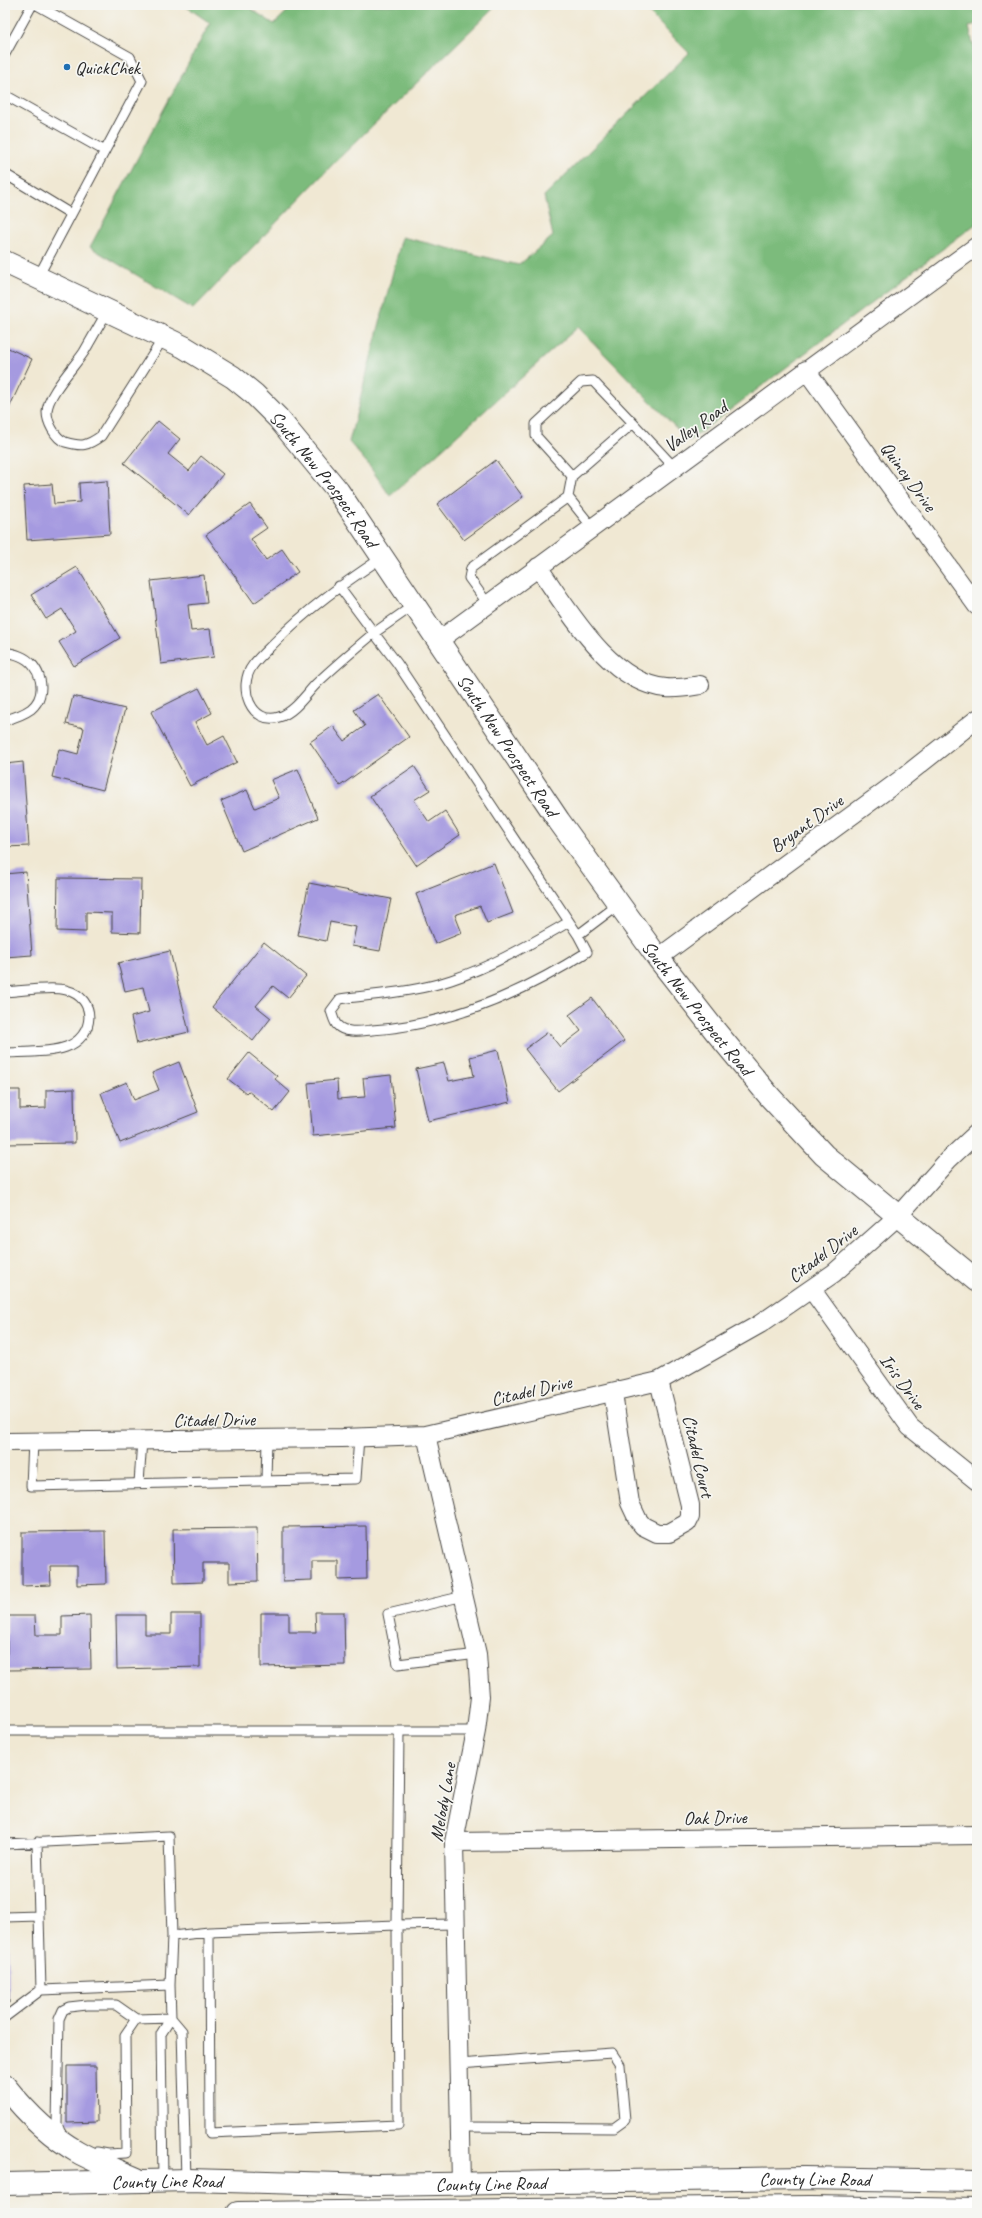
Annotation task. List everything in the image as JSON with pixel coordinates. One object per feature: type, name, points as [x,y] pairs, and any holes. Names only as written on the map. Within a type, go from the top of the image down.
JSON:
[{"type":"main road","name":"South New Prospect Road","points":[[5,262],[164,337],[232,377],[278,418],[338,491],[559,822],[658,958],[770,1097],[824,1155],[977,1281]]},
{"type":"main road","points":[[5,2086],[21,2106],[50,2132],[77,2151],[152,2181]]},
{"type":"main road","name":"County Line Road","points":[[5,2184],[186,2180],[376,2185],[804,2178],[977,2181]]},
{"type":"main road","name":"County Line Road","points":[[238,2213],[977,2210]]},
{"type":"street","name":"Valley Road","points":[[438,641],[977,246]]},
{"type":"street","name":"Quincy Drive","points":[[806,370],[977,606]]},
{"type":"street","points":[[538,567],[592,642],[617,666],[656,686],[682,688],[700,685]]},
{"type":"street","name":"Bryant Drive","points":[[658,958],[900,780],[977,719]]},
{"type":"street","name":"Citadel Drive","points":[[5,1442],[267,1439],[426,1435],[613,1393],[659,1381],[760,1324],[812,1290],[898,1217],[948,1160],[977,1133]]},
{"type":"street","name":"Iris Drive","points":[[812,1290],[910,1427],[977,1481]]},
{"type":"street","name":"Citadel Court","points":[[613,1393],[630,1503],[638,1520],[643,1526],[656,1533],[669,1533],[687,1523],[690,1517],[690,1505],[659,1381]]},
{"type":"street","name":"Melody Lane","points":[[426,1435],[477,1654],[480,1697],[476,1731],[454,1842],[461,2184]]},
{"type":"street","name":"Oak Drive","points":[[454,1842],[977,1835]]},
{"type":"lane","points":[[5,54],[32,5]]},
{"type":"lane","points":[[37,5],[130,57],[142,81],[38,277]]},
{"type":"lane","points":[[5,95],[105,151]]},
{"type":"lane","points":[[5,174],[71,214]]},
{"type":"lane","points":[[108,310],[83,353],[50,400],[47,411],[49,423],[62,441],[73,444],[88,445],[101,436],[164,337]]},
{"type":"lane","points":[[572,476],[536,436],[536,424],[581,382],[593,381],[674,467]]},
{"type":"lane","points":[[488,604],[469,578],[471,568],[568,496],[572,476],[633,423]]},
{"type":"lane","points":[[568,496],[592,527]]},
{"type":"lane","points":[[383,557],[339,586],[292,624],[252,666],[246,680],[245,692],[250,704],[259,713],[268,718],[278,718],[289,712],[317,683],[374,632],[415,605]]},
{"type":"lane","points":[[339,586],[401,670],[569,922],[587,952],[556,971],[474,1009],[395,1029],[348,1031],[338,1026],[331,1012],[340,999],[413,990],[450,980],[502,960],[569,922]]},
{"type":"lane","points":[[5,653],[14,654],[32,663],[40,680],[40,691],[38,700],[30,710],[5,720]]},
{"type":"lane","points":[[578,936],[619,904]]},
{"type":"lane","points":[[5,992],[66,989],[75,994],[84,1002],[90,1015],[90,1023],[85,1034],[75,1044],[65,1048],[5,1053]]},
{"type":"lane","points":[[33,1442],[31,1486],[356,1479],[359,1437]]},
{"type":"lane","points":[[266,1481],[267,1439]]},
{"type":"lane","points":[[139,1484],[142,1440]]},
{"type":"lane","points":[[464,1596],[388,1614],[398,1664],[477,1654]]},
{"type":"lane","points":[[209,1932],[210,2133],[398,2125],[397,1925],[399,1731]]},
{"type":"lane","points":[[5,1732],[476,1731]]},
{"type":"lane","points":[[5,1844],[169,1836],[172,1936],[170,1985],[171,2018],[161,2034],[152,2181]]},
{"type":"lane","points":[[37,1842],[41,1990]]},
{"type":"lane","points":[[5,1917],[39,1916]]},
{"type":"lane","points":[[172,1936],[209,1932],[455,1924]]},
{"type":"lane","points":[[5,2017],[41,1990],[170,1985]]},
{"type":"lane","points":[[136,2019],[125,2035],[126,2152],[107,2154],[83,2149],[64,2138],[58,2131],[56,2124],[59,2019],[63,2010],[69,2007],[87,2005],[116,2005],[136,2019],[171,2018]]},
{"type":"lane","points":[[171,2018],[182,2031],[186,2180]]},
{"type":"lane","points":[[458,2064],[612,2053],[620,2065],[625,2120],[614,2128],[460,2127]]},
{"type":"green space","points":[[184,5],[245,5],[274,24],[294,5],[497,5],[334,163],[193,309],[90,247],[210,23]]},
{"type":"green space","points":[[641,5],[977,5],[977,23],[969,27],[977,61],[977,223],[689,441],[578,327],[390,496],[368,464],[349,442],[402,237],[519,265],[553,236],[544,196],[689,53]]},
{"type":"building","points":[[6,347],[32,359],[9,408],[5,406]]},
{"type":"building","points":[[158,421],[180,439],[168,454],[189,471],[201,456],[223,474],[189,515],[124,463]]},
{"type":"building","points":[[496,460],[523,497],[464,540],[437,504]]},
{"type":"building","points":[[107,481],[110,534],[27,540],[24,486],[52,484],[54,504],[80,502],[79,483]]},
{"type":"building","points":[[250,504],[267,528],[251,539],[266,560],[282,549],[298,572],[254,603],[206,535]]},
{"type":"building","points":[[77,567],[120,638],[74,666],[59,642],[76,631],[62,609],[46,619],[31,595]]},
{"type":"building","points":[[204,575],[207,603],[188,605],[191,631],[210,629],[214,657],[161,664],[151,581]]},
{"type":"building","points":[[199,688],[212,713],[195,722],[207,745],[224,736],[237,762],[190,786],[151,712]]},
{"type":"building","points":[[378,694],[409,737],[340,786],[310,742],[333,726],[344,741],[365,726],[354,710]]},
{"type":"building","points":[[73,696],[125,709],[103,790],[52,777],[59,749],[78,754],[84,728],[66,724]]},
{"type":"building","points":[[23,762],[29,846],[5,847],[5,764]]},
{"type":"building","points":[[414,766],[430,790],[414,800],[429,822],[445,811],[460,835],[416,865],[370,796]]},
{"type":"building","points":[[298,769],[318,818],[242,851],[221,801],[247,790],[255,808],[279,798],[271,780]]},
{"type":"building","points":[[494,863],[513,913],[487,923],[480,906],[455,915],[462,933],[435,944],[416,894]]},
{"type":"building","points":[[26,872],[32,955],[5,957],[5,874]]},
{"type":"building","points":[[58,878],[141,879],[140,933],[112,932],[112,913],[86,912],[86,932],[57,931]]},
{"type":"building","points":[[309,883],[391,899],[380,951],[352,946],[356,927],[330,922],[326,941],[298,935]]},
{"type":"building","points":[[264,942],[306,976],[288,998],[273,986],[256,1006],[271,1018],[253,1041],[212,1007]]},
{"type":"building","points":[[170,951],[189,1032],[137,1044],[131,1017],[149,1012],[143,987],[125,991],[118,963]]},
{"type":"building","points":[[592,998],[624,1041],[558,1091],[525,1049],[548,1032],[560,1047],[581,1031],[569,1015]]},
{"type":"building","points":[[498,1050],[510,1102],[428,1121],[416,1069],[444,1063],[449,1081],[474,1076],[470,1057]]},
{"type":"building","points":[[249,1053],[277,1076],[275,1079],[290,1092],[274,1112],[248,1091],[246,1093],[228,1079]]},
{"type":"building","points":[[179,1062],[198,1112],[120,1143],[101,1093],[127,1082],[134,1100],[159,1090],[152,1073]]},
{"type":"building","points":[[391,1075],[396,1128],[313,1136],[308,1083],[337,1080],[338,1099],[365,1097],[363,1078]]},
{"type":"building","points":[[74,1089],[75,1143],[5,1144],[5,1090],[20,1090],[20,1109],[46,1108],[46,1090]]},
{"type":"building","points":[[366,1526],[367,1579],[338,1580],[338,1561],[312,1561],[312,1580],[283,1581],[283,1527]]},
{"type":"building","points":[[257,1528],[258,1581],[229,1582],[229,1563],[203,1563],[203,1582],[174,1583],[173,1529]]},
{"type":"building","points":[[105,1531],[106,1584],[77,1585],[77,1566],[50,1566],[51,1585],[22,1586],[22,1532]]},
{"type":"building","points":[[315,1612],[344,1612],[345,1665],[261,1667],[261,1613],[289,1613],[289,1632],[316,1632]]},
{"type":"building","points":[[171,1614],[200,1614],[200,1667],[117,1669],[116,1615],[145,1615],[145,1634],[171,1634]]},
{"type":"building","points":[[90,1615],[91,1669],[7,1670],[7,1616],[35,1616],[36,1635],[62,1635],[62,1616]]},
{"type":"building","points":[[5,1932],[8,1932],[9,2003],[5,2003]]},
{"type":"building","points":[[67,2066],[96,2066],[97,2122],[67,2123]]},
{"type":"place","name":"QuickChek","points":[[67,67]]}]
